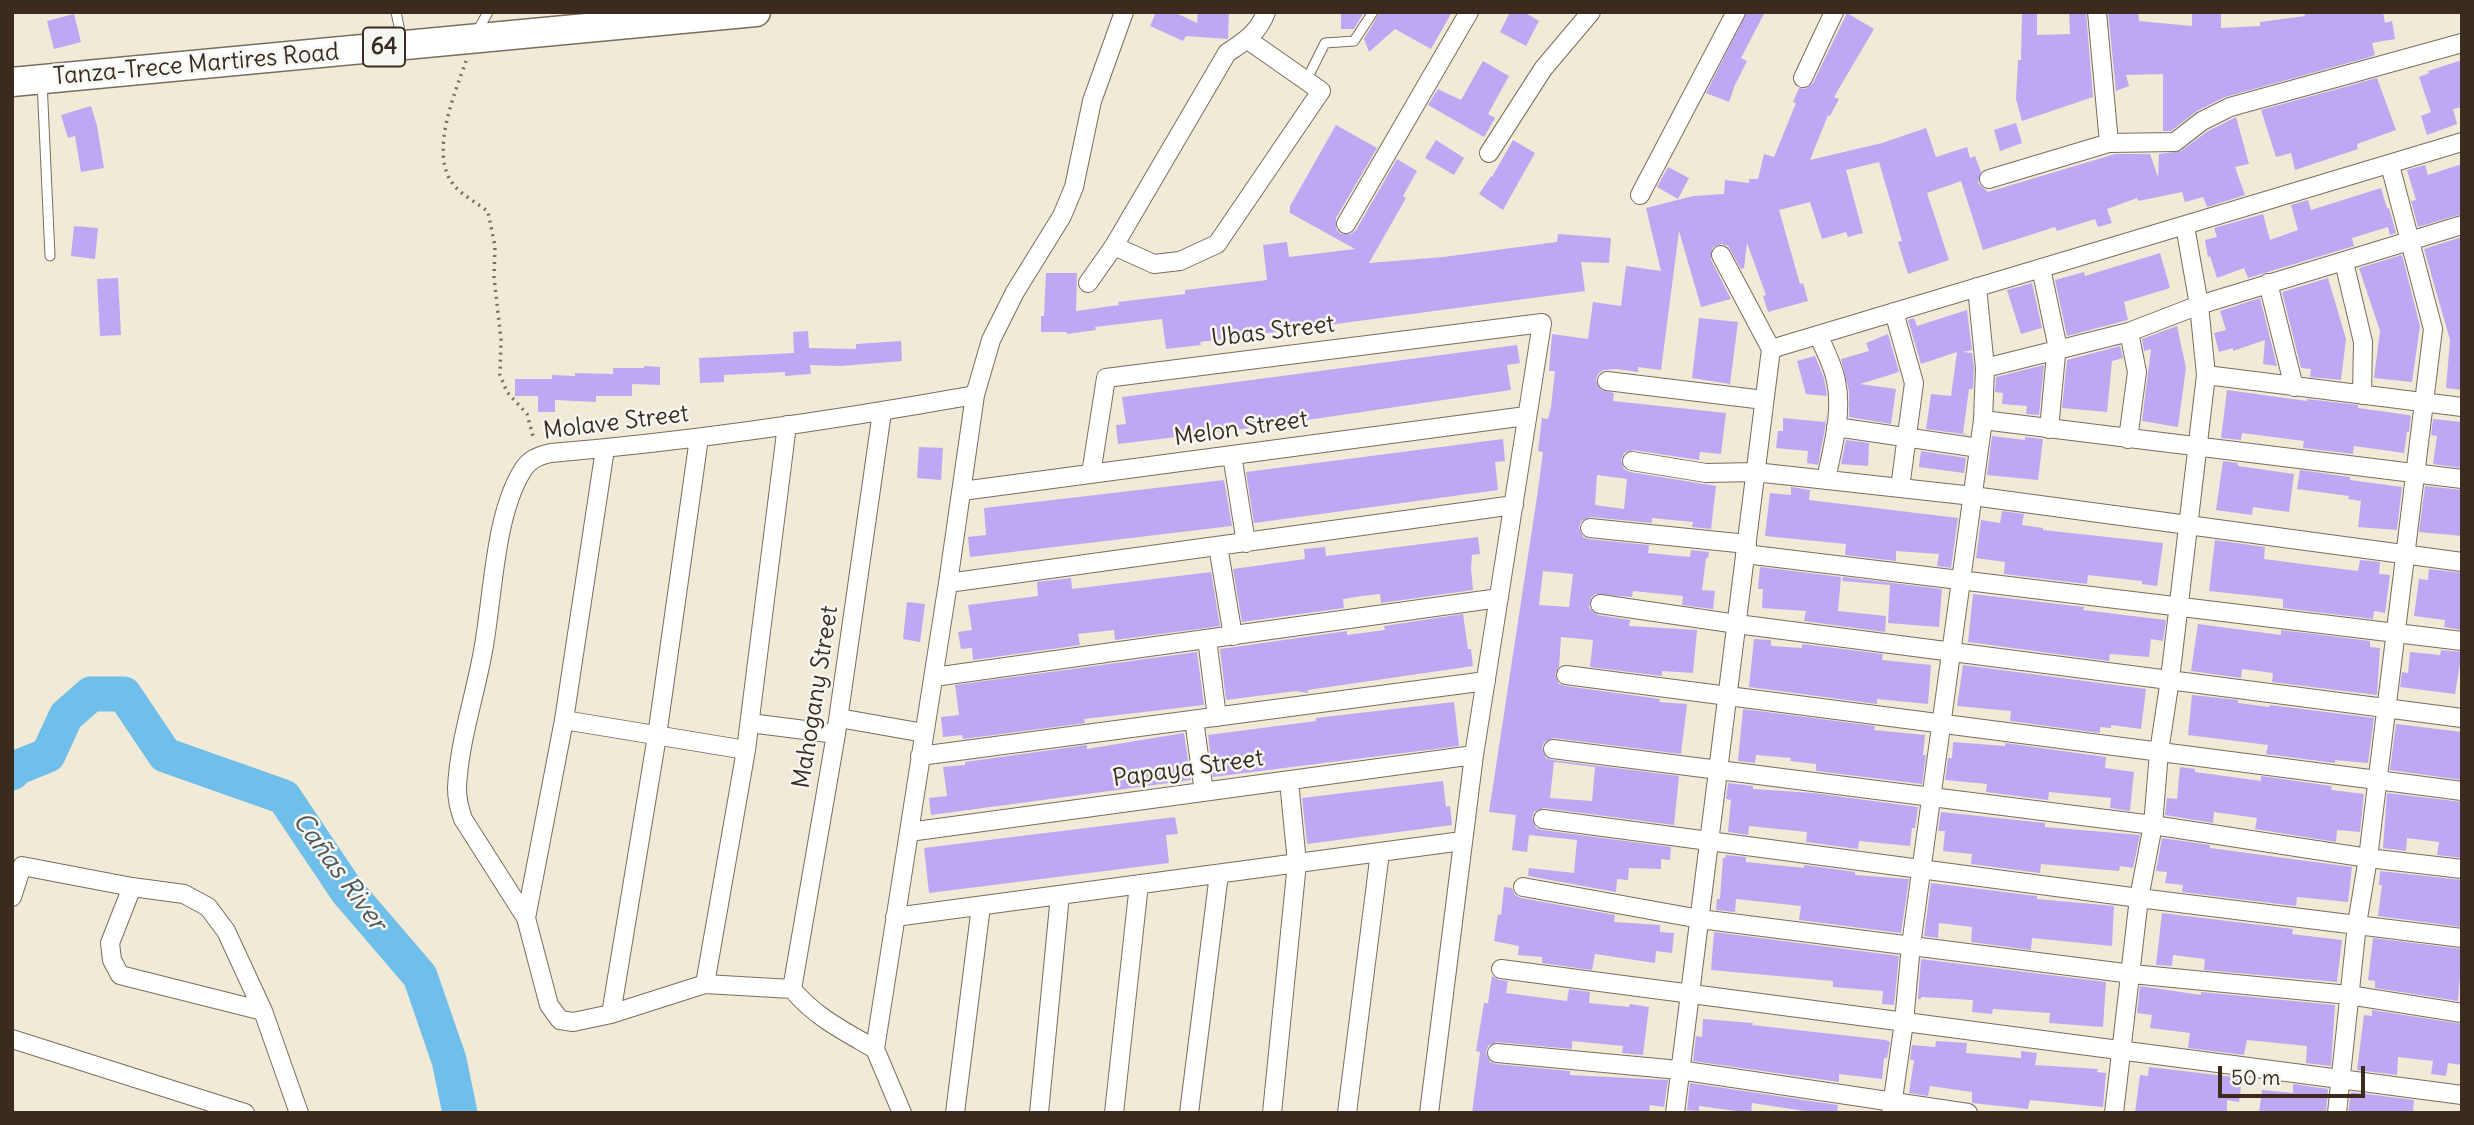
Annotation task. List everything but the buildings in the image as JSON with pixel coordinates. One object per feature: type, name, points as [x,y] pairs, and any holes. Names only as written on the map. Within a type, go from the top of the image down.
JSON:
[{"type":"main road","name":"Tanza-Trece Martires Road","points":[[12,82],[404,46],[601,23],[756,12]]},
{"type":"street","points":[[902,1113],[875,1049],[975,396],[991,340],[1015,292],[1062,216],[1074,187],[1092,102],[1124,12]]},
{"type":"street","points":[[1088,283],[1114,246],[1227,53],[1248,40],[1262,24],[1266,12]]},
{"type":"street","points":[[1346,224],[1469,12]]},
{"type":"street","points":[[1489,153],[1543,69],[1591,12]]},
{"type":"street","points":[[1640,195],[1736,12]]},
{"type":"street","points":[[1802,78],[1834,12]]},
{"type":"street","points":[[2097,12],[2109,143]]},
{"type":"street","points":[[1114,246],[1154,264],[1180,261],[1217,244],[1321,91],[1248,40]]},
{"type":"street","points":[[1989,179],[2109,143],[2175,142],[2202,121],[2230,107],[2462,43]]},
{"type":"street","points":[[1771,349],[2462,142]]},
{"type":"street","points":[[2337,1113],[2357,924],[2368,858],[2433,329],[2390,165]]},
{"type":"street","points":[[1985,368],[2129,332],[2199,305],[2462,225]]},
{"type":"street","points":[[2114,1113],[2139,898],[2153,825],[2158,752],[2170,680],[2186,526],[2199,447],[2206,375],[2199,305],[2185,226]]},
{"type":"street","points":[[1675,1113],[1771,349],[1721,255]]},
{"type":"street","points":[[2344,262],[2363,342],[2362,395]]},
{"type":"street","points":[[2041,268],[2054,322],[2057,350],[2049,429]]},
{"type":"street","points":[[2269,283],[2294,387]]},
{"type":"street","points":[[1892,1108],[1930,796],[1983,420],[1985,368],[1977,287]]},
{"type":"street","points":[[1894,312],[1914,383],[1900,488]]},
{"type":"street","name":"Ubas Street","points":[[1091,474],[1106,378],[1542,323],[1526,416]]},
{"type":"street","points":[[2128,439],[2137,372],[2129,332]]},
{"type":"street","points":[[1818,335],[1837,383],[1836,427],[1826,480]]},
{"type":"street","points":[[2206,375],[2462,407]]},
{"type":"street","points":[[1607,381],[1765,400]]},
{"type":"street","name":"Molave Street","points":[[526,918],[463,819],[457,803],[459,766],[484,650],[500,535],[520,475],[527,463],[538,456],[699,438],[975,396]]},
{"type":"street","name":"Mahogany Street","points":[[792,989],[838,726],[882,411]]},
{"type":"street","points":[[1429,1113],[1462,841],[1526,416]]},
{"type":"street","name":"Melon Street","points":[[962,491],[1526,416]]},
{"type":"street","points":[[1983,420],[2462,479]]},
{"type":"street","points":[[705,984],[750,723],[787,425]]},
{"type":"street","points":[[1836,427],[1979,448]]},
{"type":"street","points":[[611,1014],[657,736],[699,438]]},
{"type":"street","points":[[605,449],[564,720],[526,918],[549,1005],[560,1020],[573,1022],[611,1014],[705,984],[792,989],[824,1020],[875,1049]]},
{"type":"street","points":[[1232,455],[1246,543]]},
{"type":"street","points":[[1632,461],[1706,473],[1755,472],[1973,496],[2462,562]]},
{"type":"street","points":[[948,583],[1514,505]]},
{"type":"street","points":[[1590,528],[1960,579],[2462,641]]},
{"type":"street","points":[[1218,546],[1233,636]]},
{"type":"street","points":[[933,677],[1499,598]]},
{"type":"street","points":[[1600,604],[2462,718]]},
{"type":"street","points":[[1207,639],[1217,717]]},
{"type":"street","points":[[1566,675],[2462,791]]},
{"type":"street","points":[[920,756],[1486,681]]},
{"type":"street","points":[[1194,719],[1203,792]]},
{"type":"street","points":[[564,720],[746,750]]},
{"type":"street","points":[[750,723],[924,733]]},
{"type":"street","points":[[1553,749],[2153,825],[2368,858],[2462,869]]},
{"type":"street","name":"Papaya Street","points":[[909,832],[1474,755]]},
{"type":"street","points":[[1272,1113],[1297,863],[1289,780]]},
{"type":"street","points":[[1543,819],[2462,938]]},
{"type":"street","points":[[895,917],[1462,841]]},
{"type":"street","points":[[1346,1113],[1380,852]]},
{"type":"street","points":[[12,897],[22,866],[184,894],[208,907],[226,931],[263,1012],[299,1113]]},
{"type":"street","points":[[1189,1113],[1219,874]]},
{"type":"street","points":[[1114,1113],[1139,884]]},
{"type":"street","points":[[132,887],[110,943],[112,960],[120,975],[263,1012]]},
{"type":"street","points":[[1523,887],[1700,919],[2132,974],[2349,995],[2462,1013]]},
{"type":"street","points":[[1038,1113],[1060,895]]},
{"type":"street","points":[[955,1113],[981,906]]},
{"type":"street","points":[[1501,969],[2462,1094]]},
{"type":"street","points":[[12,1039],[246,1113]]},
{"type":"street","points":[[1497,1053],[1679,1070],[1892,1108],[1968,1113]]},
{"type":"lane","points":[[396,12],[404,46]]},
{"type":"lane","points":[[473,39],[488,12]]},
{"type":"lane","points":[[1306,81],[1325,43],[1354,41],[1373,12]]},
{"type":"lane","points":[[41,79],[50,256]]},
{"type":"path","points":[[473,39],[447,120],[445,167],[454,185],[488,212],[495,246],[494,277],[501,340],[500,375],[508,392],[527,414],[538,456]]},
{"type":"waterway","name":"Cañas River","points":[[12,773],[16,768],[48,755],[66,716],[91,694],[124,694],[165,755],[284,797],[347,891],[420,976],[449,1060],[460,1113]]}]
